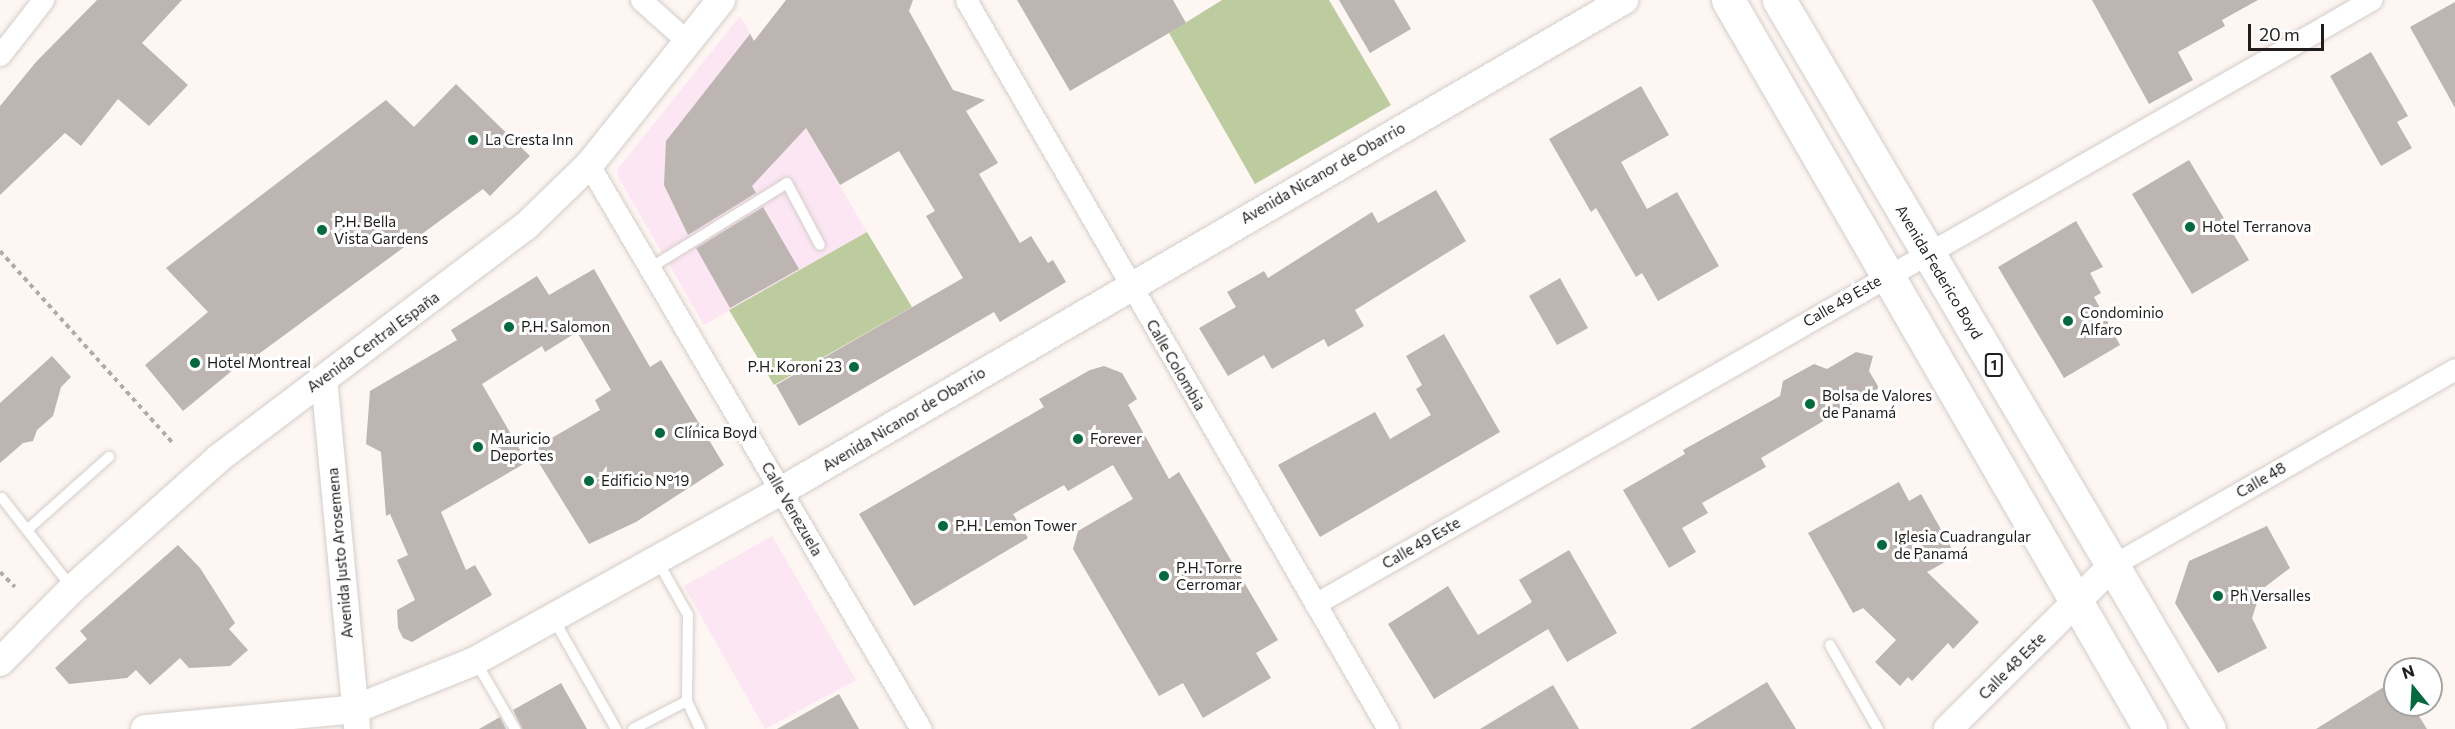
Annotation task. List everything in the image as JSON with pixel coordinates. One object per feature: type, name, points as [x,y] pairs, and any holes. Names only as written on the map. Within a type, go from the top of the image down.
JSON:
[{"type":"main road","name":"Avenida Central España","points":[[0,662],[72,588],[212,464],[324,378],[475,268],[526,226],[590,165],[721,0]]},
{"type":"main road","name":"Avenida Nicanor de Obarrio","points":[[145,729],[356,719],[475,661],[781,491],[1130,285],[1624,0]]},
{"type":"main road","points":[[1728,0],[2150,729]]},
{"type":"main road","name":"Avenida Federico Boyd","points":[[1779,0],[2209,729]]},
{"type":"main road","name":"Calle 48","points":[[2075,602],[2114,565]]},
{"type":"main road","name":"Calle 48 Este","points":[[1948,729],[2075,602]]},
{"type":"street","points":[[0,55],[43,0]]},
{"type":"street","points":[[641,0],[687,41]]},
{"type":"street","name":"Calle Colombia","points":[[966,0],[1388,729]]},
{"type":"street","name":"Calle 49 Este","points":[[1315,604],[2371,0]]},
{"type":"street","name":"Calle Venezuela","points":[[590,165],[921,729]]},
{"type":"street","name":"Calle 48","points":[[2114,565],[2455,369]]},
{"type":"street","name":"Avenida Justo Arosemena","points":[[324,378],[356,719]]},
{"type":"lane","points":[[650,268],[787,183],[820,245]]},
{"type":"lane","points":[[27,530],[109,457]]},
{"type":"lane","points":[[2,498],[72,588]]},
{"type":"lane","points":[[657,560],[688,615],[687,701],[700,729]]},
{"type":"lane","points":[[552,618],[616,729]]},
{"type":"lane","points":[[1830,645],[1878,729]]},
{"type":"lane","points":[[475,661],[515,729]]},
{"type":"lane","points":[[633,729],[687,701]]},
{"type":"path","points":[[0,251],[173,443]]},
{"type":"path","points":[[0,572],[15,587]]},
{"type":"shaded area","points":[[740,16],[867,232],[704,325],[619,179],[617,170]]},
{"type":"shaded area","points":[[772,536],[856,680],[765,729],[684,586]]},
{"type":"green space","points":[[1222,0],[1329,0],[1391,105],[1255,184],[1169,33]]},
{"type":"green space","points":[[867,232],[912,307],[774,385],[729,310]]},
{"type":"building","points":[[97,0],[182,0],[142,43],[188,85],[149,126],[118,99],[81,146],[65,133],[0,195],[0,106],[36,62]]},
{"type":"building","points":[[786,0],[913,0],[909,11],[953,90],[985,100],[966,111],[998,163],[979,174],[1020,243],[1031,236],[1048,263],[1053,260],[1066,282],[1000,322],[994,312],[799,426],[776,385],[963,278],[926,216],[935,211],[899,151],[840,185],[806,128],[752,186],[756,193],[688,235],[664,185],[666,141],[750,34],[754,41]]},
{"type":"building","points":[[1017,0],[1173,0],[1186,23],[1070,91]]},
{"type":"building","points":[[1339,0],[1394,0],[1411,29],[1370,53]]},
{"type":"building","points":[[2092,0],[2258,0],[2222,20],[2225,26],[2178,52],[2193,80],[2149,104]]},
{"type":"building","points":[[2455,2],[2455,108],[2410,27]]},
{"type":"building","points":[[2371,52],[2408,116],[2397,122],[2412,148],[2381,166],[2330,76]]},
{"type":"building","name":"P.H. Bella Vista Gardens","points":[[456,84],[530,156],[490,196],[483,189],[252,359],[250,356],[183,411],[145,365],[208,312],[166,268],[386,100],[414,127]]},
{"type":"building","points":[[1641,86],[1669,135],[1621,162],[1647,209],[1677,192],[1719,266],[1658,301],[1642,273],[1636,277],[1596,208],[1591,212],[1549,139]]},
{"type":"building","name":"Hotel Terranova","points":[[2189,160],[2249,260],[2192,294],[2132,194]]},
{"type":"building","points":[[1436,190],[1466,241],[1355,310],[1364,326],[1328,347],[1324,339],[1272,369],[1264,355],[1228,376],[1199,328],[1236,307],[1227,292],[1264,271],[1268,278],[1372,212],[1378,223]]},
{"type":"building","points":[[763,207],[799,269],[730,308],[696,248]]},
{"type":"building","name":"Condominio Alfaro","points":[[2076,221],[2103,267],[2090,273],[2101,293],[2094,297],[2120,345],[2064,378],[1998,267]]},
{"type":"building","points":[[594,269],[650,367],[661,360],[724,465],[636,522],[589,544],[531,450],[600,410],[595,400],[611,390],[577,332],[545,352],[542,346],[482,384],[527,462],[441,512],[466,570],[475,565],[492,595],[412,642],[403,638],[398,628],[397,610],[415,600],[397,560],[408,555],[390,514],[386,516],[381,452],[366,444],[370,391],[457,340],[451,330],[537,276],[549,295]]},
{"type":"building","points":[[1560,278],[1588,328],[1557,345],[1529,296]]},
{"type":"building","points":[[1444,334],[1500,432],[1320,537],[1278,465],[1375,412],[1390,439],[1431,415],[1416,389],[1422,385],[1406,356]]},
{"type":"building","points":[[1856,352],[1873,356],[1869,371],[1879,388],[1761,458],[1766,467],[1702,503],[1708,513],[1682,528],[1696,552],[1669,568],[1623,490],[1685,454],[1683,450],[1780,396],[1783,381],[1814,364],[1827,369]]},
{"type":"building","points":[[52,356],[71,377],[61,387],[53,416],[37,430],[33,441],[23,443],[0,463],[0,403]]},
{"type":"building","points":[[1104,366],[1122,373],[1137,399],[1128,405],[1169,479],[1179,472],[1278,640],[1256,653],[1271,678],[1203,718],[1183,683],[1159,696],[1073,549],[1078,531],[1133,499],[1113,465],[1068,491],[1064,485],[1013,514],[1028,538],[914,606],[859,514],[1044,407],[1039,399],[1090,370]]},
{"type":"building","name":"Iglesia Cuadrangular de Panamá","points":[[1899,482],[1909,501],[1921,494],[1956,556],[1927,572],[1979,622],[1953,649],[1948,643],[1912,681],[1908,677],[1900,686],[1875,662],[1896,640],[1863,608],[1853,613],[1808,533]]},
{"type":"building","name":"Ph Versalles","points":[[2267,526],[2290,568],[2261,590],[2252,618],[2267,648],[2218,673],[2175,603],[2189,561]]},
{"type":"building","points":[[178,545],[200,568],[235,623],[229,629],[248,650],[230,666],[189,668],[180,658],[150,685],[136,670],[127,678],[69,684],[55,668],[87,639],[80,631]]},
{"type":"building","points":[[1569,550],[1617,633],[1567,662],[1548,629],[1434,699],[1388,624],[1448,586],[1478,635],[1532,602],[1519,580]]},
{"type":"building","points":[[1767,682],[1796,729],[1690,729]]},
{"type":"building","points":[[561,683],[587,729],[522,729],[513,710]]},
{"type":"building","points":[[1553,685],[1579,729],[1480,729]]},
{"type":"building","points":[[2383,687],[2383,717],[2420,717],[2427,729],[2316,729]]},
{"type":"building","points":[[839,694],[859,729],[777,729]]},
{"type":"building","points":[[500,717],[506,729],[479,729]]},
{"type":"place","name":"La Cresta Inn","points":[[473,140]]},
{"type":"place","name":"Hotel Terranova","points":[[2190,227]]},
{"type":"place","name":"P.H. Bella Vista Gardens","points":[[322,230]]},
{"type":"place","name":"Condominio Alfaro","points":[[2068,321]]},
{"type":"place","name":"P.H. Salomon","points":[[509,327]]},
{"type":"place","name":"Hotel Montreal","points":[[195,363]]},
{"type":"place","name":"P.H. Koroni 23","points":[[854,367]]},
{"type":"place","name":"Bolsa de Valores de Panamá","points":[[1810,404]]},
{"type":"place","name":"Clínica Boyd","points":[[660,433]]},
{"type":"place","name":"Forever","points":[[1078,439]]},
{"type":"place","name":"Mauricio Deportes","points":[[478,447]]},
{"type":"place","name":"Edificio N°19","points":[[589,481]]},
{"type":"place","name":"P.H. Lemon Tower","points":[[943,526]]},
{"type":"place","name":"Iglesia Cuadrangular de Panamá","points":[[1882,545]]},
{"type":"place","name":"P.H. Torre Cerromar","points":[[1164,576]]},
{"type":"place","name":"Ph Versalles","points":[[2218,596]]}]
